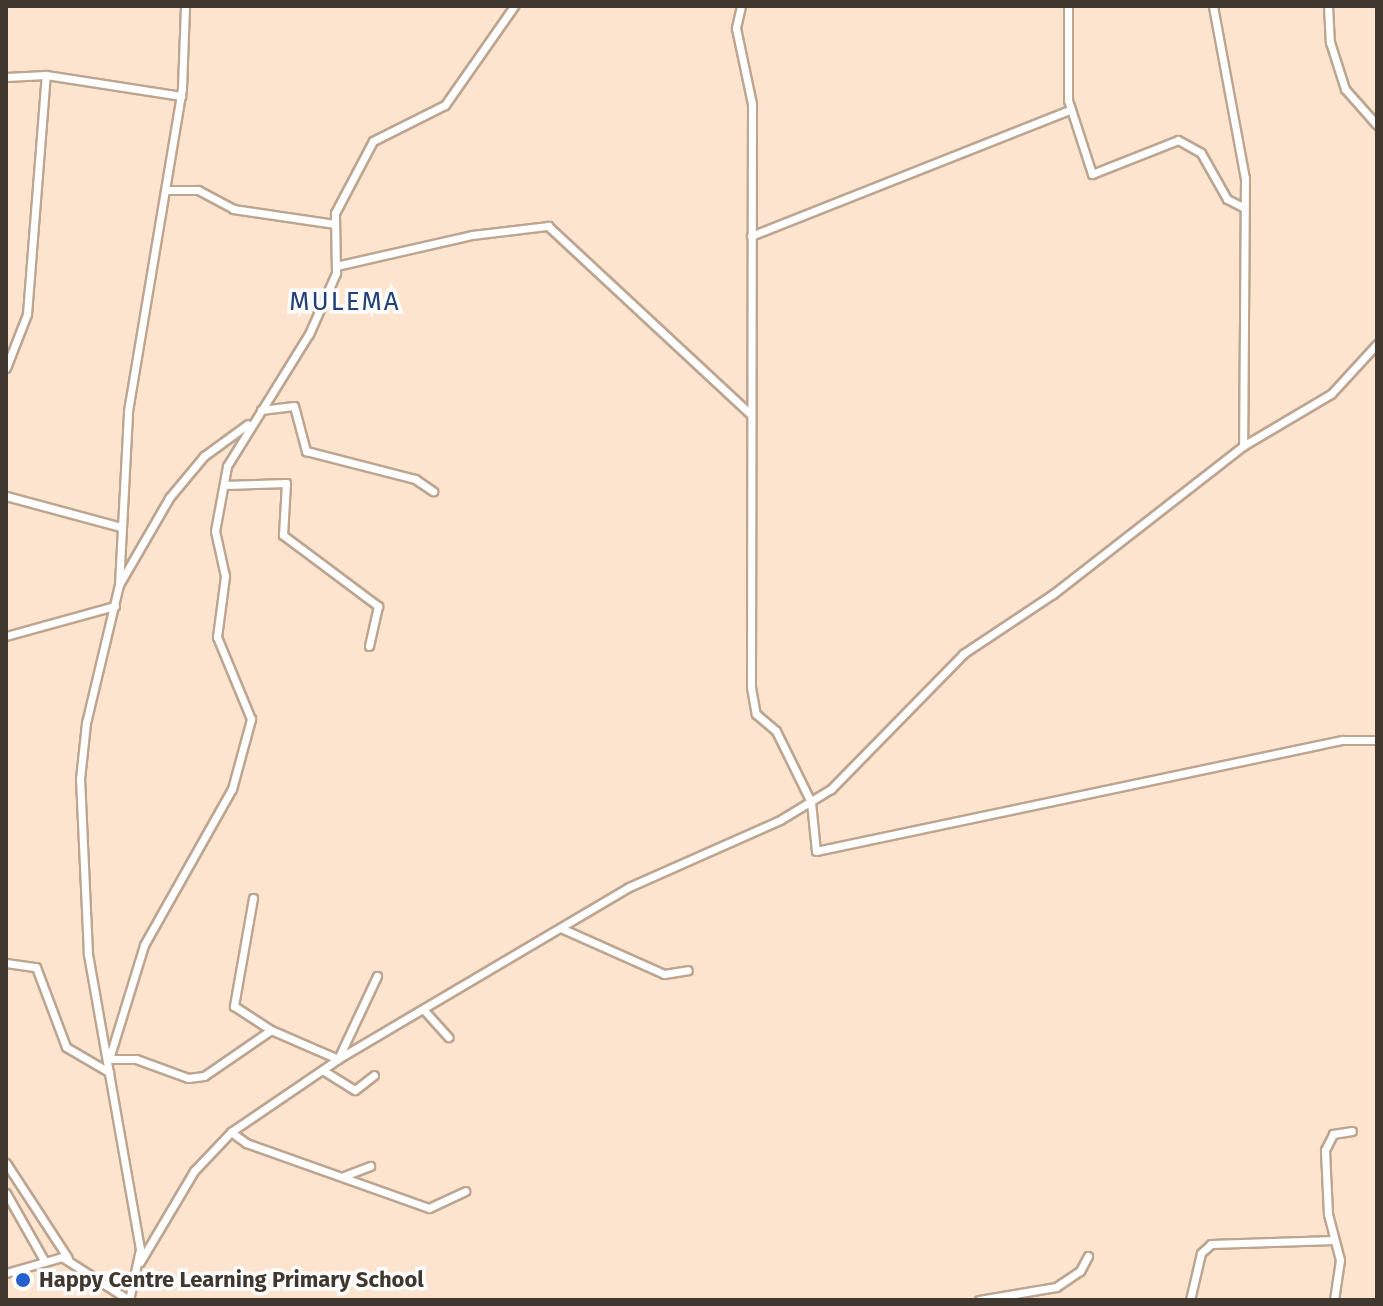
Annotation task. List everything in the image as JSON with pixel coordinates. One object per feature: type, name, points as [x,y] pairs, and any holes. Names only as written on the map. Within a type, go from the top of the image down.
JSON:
[{"type":"street","points":[[140,1262],[109,1059],[88,954],[80,779],[86,723],[119,585],[130,394],[181,96],[185,6]]},
{"type":"street","points":[[109,1059],[144,945],[232,789],[251,719],[217,637],[225,576],[215,531],[227,466],[304,343],[336,266],[335,224],[373,141],[445,105],[514,6]]},
{"type":"street","points":[[741,6],[736,28],[752,104],[749,413],[753,704],[776,731],[811,802],[813,844],[823,851],[1342,740],[1377,740]]},
{"type":"street","points":[[1068,6],[1070,110],[1092,174],[1178,140],[1201,153],[1227,199],[1243,207]]},
{"type":"street","points":[[1213,6],[1236,108],[1243,207],[1243,446]]},
{"type":"street","points":[[1328,6],[1330,42],[1345,89],[1377,125]]},
{"type":"street","points":[[6,77],[46,75],[181,96]]},
{"type":"street","points":[[6,368],[27,314],[46,75]]},
{"type":"street","points":[[751,236],[1070,110]]},
{"type":"street","points":[[166,190],[198,190],[233,209],[335,224]]},
{"type":"street","points":[[336,266],[459,237],[548,226],[749,413]]},
{"type":"street","points":[[6,1163],[68,1259],[129,1300],[140,1262],[194,1171],[231,1132],[338,1059],[642,880],[811,802],[850,772],[963,654],[1053,594],[1243,446],[1331,394],[1377,344]]},
{"type":"street","points":[[261,410],[294,406],[306,451],[415,479],[433,491]]},
{"type":"street","points":[[119,585],[169,498],[204,456],[254,420]]},
{"type":"street","points":[[225,485],[286,483],[283,535],[378,606],[369,646]]},
{"type":"street","points":[[6,496],[121,527]]},
{"type":"street","points":[[6,636],[115,606]]},
{"type":"street","points":[[253,898],[234,1006],[271,1030],[338,1059]]},
{"type":"street","points":[[563,929],[664,974],[688,970]]},
{"type":"street","points":[[6,963],[36,967],[66,1047],[109,1072]]},
{"type":"street","points":[[338,1059],[377,976]]},
{"type":"street","points":[[423,1009],[448,1037]]},
{"type":"street","points":[[109,1059],[136,1059],[188,1078],[204,1076],[271,1030]]},
{"type":"street","points":[[324,1071],[355,1090],[374,1075]]},
{"type":"street","points":[[1334,1300],[1340,1260],[1334,1240],[1325,1150],[1333,1134],[1352,1131]]},
{"type":"street","points":[[231,1132],[246,1143],[435,1209],[465,1191]]},
{"type":"street","points":[[344,1176],[370,1166]]},
{"type":"street","points":[[6,1193],[45,1262]]},
{"type":"street","points":[[1190,1300],[1201,1253],[1211,1244],[1334,1240]]},
{"type":"street","points":[[979,1300],[1048,1290],[1080,1271],[1088,1256]]},
{"type":"street","points":[[6,1273],[68,1259]]},
{"type":"place","name":"Happy Centre Learning Primary School","points":[[23,1280]]},
{"type":"district","name":"MULEMA","points":[[345,302]]}]
